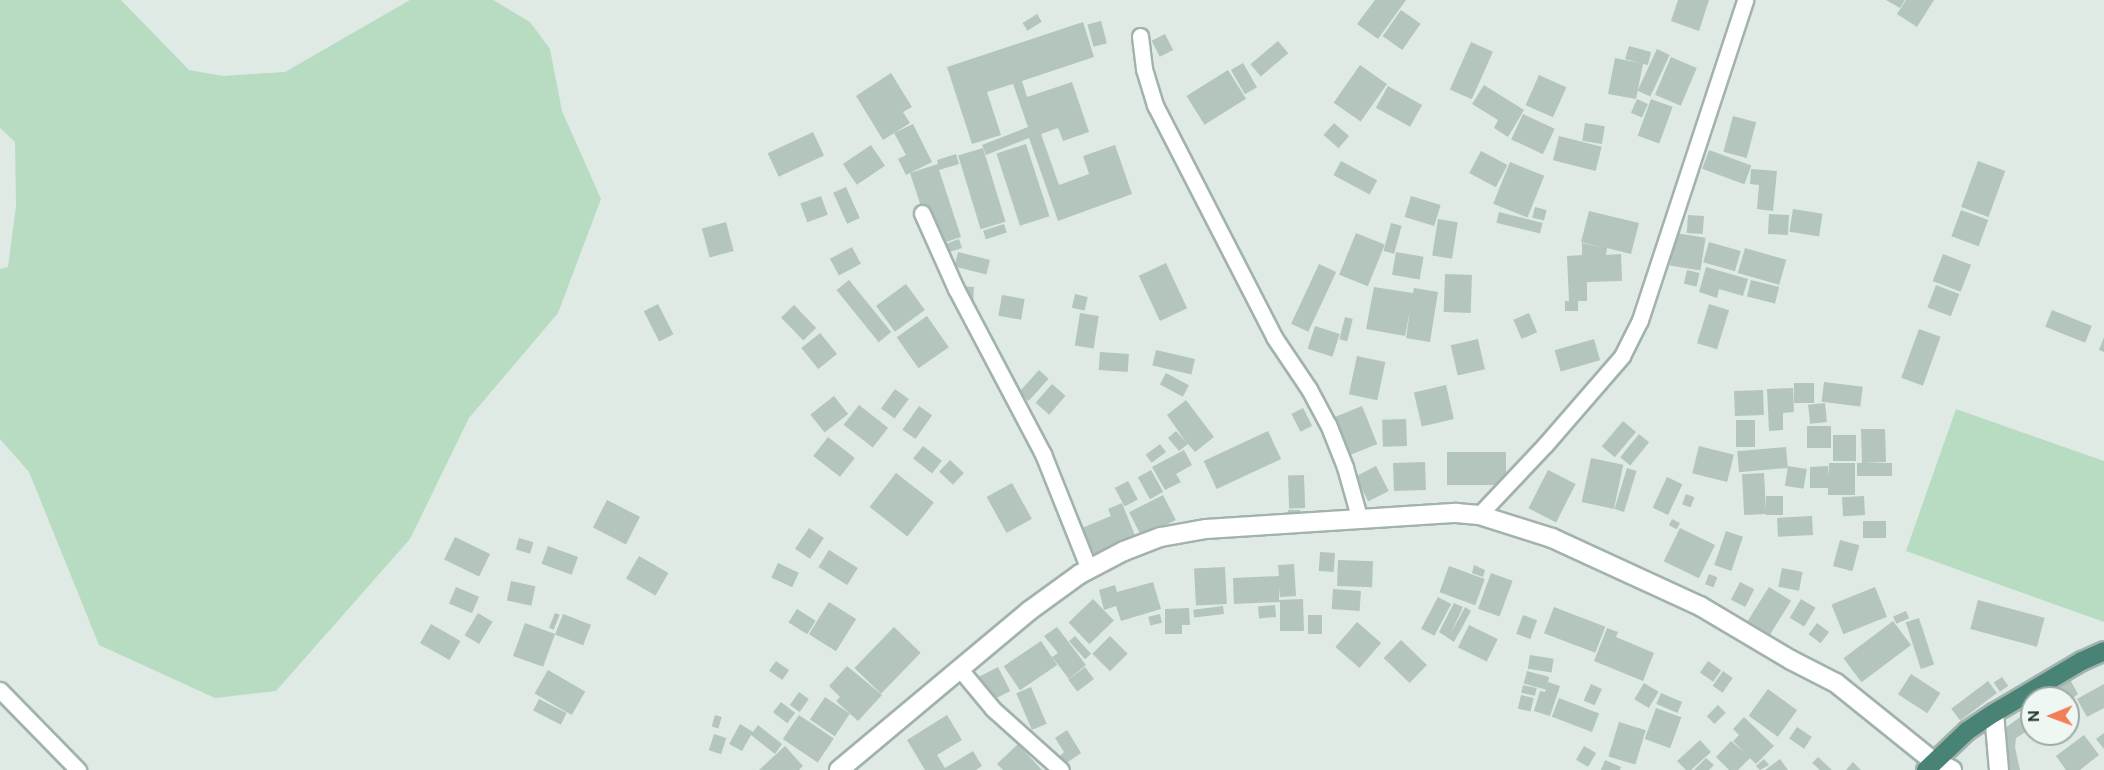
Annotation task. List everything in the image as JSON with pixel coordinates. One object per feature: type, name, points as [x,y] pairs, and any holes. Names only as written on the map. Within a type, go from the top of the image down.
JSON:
[{"type":"highway","points":[[1929,766],[1994,713],[2082,661],[2104,651]]},
{"type":"street","points":[[1479,515],[1545,446],[1622,356],[1640,320],[1744,0]]},
{"type":"street","points":[[1140,36],[1144,69],[1155,105],[1274,337],[1309,389],[1328,424],[1345,467],[1360,520]]},
{"type":"street","points":[[922,213],[956,290],[1043,454],[1089,569]]},
{"type":"street","points":[[839,770],[958,668],[1029,611],[1089,569],[1124,551],[1161,537],[1206,529],[1360,520],[1419,514],[1479,515],[1552,538],[1700,606],[1791,660],[1836,683],[1929,766],[1952,770]]},
{"type":"street","points":[[958,668],[993,709],[1061,770]]},
{"type":"street","points":[[0,690],[78,770]]},
{"type":"street","points":[[1994,713],[1999,770]]},
{"type":"green space","points":[[0,0],[121,0],[189,70],[223,76],[285,72],[410,0],[493,0],[530,22],[550,49],[562,111],[601,199],[558,313],[469,418],[410,539],[276,691],[215,698],[99,645],[29,472],[0,439],[0,269],[8,267],[16,206],[15,142],[0,128]]},
{"type":"green space","points":[[1956,409],[2104,461],[2104,622],[1906,551]]},
{"type":"building","points":[[1375,0],[1406,0],[1378,39],[1357,24]]},
{"type":"building","points":[[1678,0],[1709,0],[1699,31],[1671,21]]},
{"type":"building","points":[[1886,0],[1905,0],[1900,8]]},
{"type":"building","points":[[1906,0],[1934,0],[1917,27],[1897,14]]},
{"type":"building","points":[[1401,10],[1421,24],[1402,50],[1383,36]]},
{"type":"building","points":[[1037,14],[1042,22],[1027,31],[1023,23]]},
{"type":"building","points":[[1101,21],[1107,43],[1093,47],[1087,25]]},
{"type":"building","points":[[1083,22],[1094,57],[1022,81],[1027,97],[1072,82],[1089,132],[1063,141],[1058,128],[1041,134],[1059,185],[1089,174],[1083,156],[1115,145],[1132,194],[1058,221],[1029,138],[986,155],[982,145],[1028,127],[1013,84],[987,92],[1001,135],[972,144],[947,67]]},
{"type":"building","points":[[1165,34],[1173,50],[1160,57],[1152,41]]},
{"type":"building","points":[[1278,41],[1288,53],[1261,76],[1250,64]]},
{"type":"building","points":[[1471,42],[1493,52],[1472,99],[1450,90]]},
{"type":"building","points":[[1629,46],[1651,52],[1648,65],[1643,64],[1636,99],[1608,94],[1615,58],[1640,63],[1625,59]]},
{"type":"building","points":[[1657,49],[1670,55],[1650,97],[1638,91]]},
{"type":"building","points":[[1671,57],[1697,68],[1681,106],[1655,95]]},
{"type":"building","points":[[1243,63],[1257,87],[1245,94],[1231,70]]},
{"type":"building","points":[[1360,65],[1387,84],[1361,122],[1334,103]]},
{"type":"building","points":[[1228,70],[1246,99],[1204,125],[1186,96]]},
{"type":"building","points":[[891,73],[912,107],[903,112],[910,123],[883,140],[856,96]]},
{"type":"building","points":[[1539,75],[1566,87],[1553,117],[1526,105]]},
{"type":"building","points":[[1484,85],[1524,110],[1508,137],[1494,128],[1498,120],[1472,104]]},
{"type":"building","points":[[1388,86],[1422,105],[1410,127],[1376,108]]},
{"type":"building","points":[[1637,99],[1648,104],[1642,118],[1631,113]]},
{"type":"building","points":[[1651,99],[1673,107],[1659,144],[1638,136]]},
{"type":"building","points":[[1523,114],[1555,129],[1543,154],[1511,139]]},
{"type":"building","points":[[1733,116],[1756,122],[1747,158],[1723,152]]},
{"type":"building","points":[[1334,123],[1349,136],[1339,148],[1324,135]]},
{"type":"building","points":[[1585,123],[1605,126],[1602,144],[1582,141]]},
{"type":"building","points":[[913,124],[932,162],[906,175],[898,159],[906,155],[894,133]]},
{"type":"building","points":[[813,132],[824,156],[779,177],[768,153]]},
{"type":"building","points":[[1559,136],[1602,147],[1596,171],[1553,160]]},
{"type":"building","points":[[1026,144],[1049,216],[1020,226],[997,154]]},
{"type":"building","points":[[871,145],[885,166],[857,185],[843,164]]},
{"type":"building","points":[[983,148],[1006,222],[981,229],[958,156]]},
{"type":"building","points":[[1709,150],[1751,165],[1744,184],[1702,169]]},
{"type":"building","points":[[1481,151],[1507,165],[1496,187],[1469,173]]},
{"type":"building","points":[[956,154],[959,164],[939,170],[961,237],[934,246],[910,173],[938,164],[937,160]]},
{"type":"building","points":[[1341,161],[1377,180],[1370,194],[1333,175]]},
{"type":"building","points":[[1978,161],[2005,171],[1988,217],[1961,207]]},
{"type":"building","points":[[1510,162],[1544,176],[1527,218],[1493,204]]},
{"type":"building","points":[[1751,169],[1777,171],[1773,211],[1757,209],[1759,185],[1750,184]]},
{"type":"building","points":[[846,187],[860,218],[847,224],[833,193]]},
{"type":"building","points":[[821,196],[828,215],[807,222],[800,204]]},
{"type":"building","points":[[1411,196],[1441,205],[1434,226],[1405,217]]},
{"type":"building","points":[[1535,207],[1547,210],[1544,221],[1532,218]]},
{"type":"building","points":[[1793,209],[1823,214],[1819,236],[1789,232]]},
{"type":"building","points":[[1961,210],[1988,220],[1979,246],[1951,236]]},
{"type":"building","points":[[1589,211],[1639,223],[1631,254],[1607,248],[1606,255],[1621,254],[1622,281],[1587,282],[1587,301],[1578,301],[1578,311],[1565,311],[1565,301],[1569,301],[1567,256],[1582,255],[1582,243],[1603,248],[1581,242]]},
{"type":"building","points":[[1499,212],[1543,223],[1540,234],[1496,223]]},
{"type":"building","points":[[1769,214],[1789,215],[1788,235],[1768,234]]},
{"type":"building","points":[[1688,215],[1704,216],[1703,234],[1687,233]]},
{"type":"building","points":[[1438,219],[1458,222],[1452,259],[1432,256]]},
{"type":"building","points":[[726,222],[734,251],[710,257],[702,228]]},
{"type":"building","points":[[1391,223],[1402,226],[1394,254],[1383,251]]},
{"type":"building","points":[[1004,224],[1007,233],[986,239],[983,231]]},
{"type":"building","points":[[1356,233],[1385,245],[1368,286],[1339,275]]},
{"type":"building","points":[[1675,233],[1706,238],[1700,270],[1670,266]]},
{"type":"building","points":[[959,239],[962,248],[937,256],[935,248]]},
{"type":"building","points":[[1709,242],[1741,251],[1735,271],[1703,262]]},
{"type":"building","points":[[852,247],[861,264],[839,276],[830,259]]},
{"type":"building","points":[[1745,248],[1786,260],[1779,285],[1738,273]]},
{"type":"building","points":[[958,252],[990,260],[986,275],[954,267]]},
{"type":"building","points":[[1396,252],[1424,257],[1420,280],[1392,275]]},
{"type":"building","points":[[1943,254],[1971,265],[1961,292],[1933,281]]},
{"type":"building","points":[[1166,263],[1187,308],[1160,321],[1139,276]]},
{"type":"building","points":[[1319,264],[1336,272],[1308,332],[1291,324]]},
{"type":"building","points":[[1706,267],[1748,279],[1743,296],[1719,289],[1717,298],[1699,292]]},
{"type":"building","points":[[1687,270],[1700,273],[1697,287],[1684,284]]},
{"type":"building","points":[[1445,274],[1472,275],[1471,313],[1444,312]]},
{"type":"building","points":[[849,280],[891,332],[879,342],[837,290]]},
{"type":"building","points":[[1751,280],[1779,287],[1775,304],[1747,296]]},
{"type":"building","points":[[906,284],[925,310],[895,332],[876,306]]},
{"type":"building","points":[[1936,285],[1959,294],[1951,316],[1927,307]]},
{"type":"building","points":[[956,286],[974,287],[973,302],[955,301]]},
{"type":"building","points":[[1374,287],[1413,293],[1414,288],[1438,292],[1430,342],[1406,338],[1410,311],[1405,336],[1366,329]]},
{"type":"building","points":[[1075,294],[1088,297],[1085,311],[1072,308]]},
{"type":"building","points":[[1002,295],[1025,299],[1021,320],[998,316]]},
{"type":"building","points":[[658,304],[673,334],[659,342],[644,311]]},
{"type":"building","points":[[1709,304],[1729,310],[1717,349],[1697,343]]},
{"type":"building","points":[[794,305],[816,328],[803,341],[781,318]]},
{"type":"building","points":[[2052,310],[2092,326],[2085,343],[2045,327]]},
{"type":"building","points":[[1080,313],[1099,316],[1094,349],[1075,346]]},
{"type":"building","points":[[1529,313],[1537,332],[1522,339],[1513,320]]},
{"type":"building","points":[[927,316],[949,347],[918,368],[897,337]]},
{"type":"building","points":[[1345,317],[1353,319],[1347,341],[1339,339]]},
{"type":"building","points":[[1315,326],[1340,334],[1332,357],[1308,349]]},
{"type":"building","points":[[1919,329],[1941,337],[1923,386],[1901,378]]},
{"type":"building","points":[[820,333],[837,354],[818,369],[801,348]]},
{"type":"building","points":[[2104,337],[2104,352],[2099,350]]},
{"type":"building","points":[[1478,339],[1485,369],[1458,376],[1451,345]]},
{"type":"building","points":[[1594,339],[1600,360],[1561,371],[1555,350]]},
{"type":"building","points":[[1156,350],[1195,359],[1191,375],[1152,366]]},
{"type":"building","points":[[1100,352],[1129,354],[1128,372],[1099,370]]},
{"type":"building","points":[[1357,356],[1385,362],[1377,400],[1349,394]]},
{"type":"building","points":[[1039,370],[1049,379],[1029,401],[1019,392]]},
{"type":"building","points":[[1166,373],[1189,385],[1183,397],[1160,384]]},
{"type":"building","points":[[1824,382],[1863,387],[1860,407],[1822,402]]},
{"type":"building","points":[[1794,383],[1814,383],[1814,403],[1794,403]]},
{"type":"building","points":[[1052,384],[1066,396],[1049,415],[1036,403]]},
{"type":"building","points":[[1446,385],[1454,419],[1422,427],[1414,392]]},
{"type":"building","points":[[1793,388],[1794,412],[1783,413],[1783,430],[1769,431],[1767,389]]},
{"type":"building","points":[[895,389],[909,399],[895,418],[881,408]]},
{"type":"building","points":[[1763,390],[1764,415],[1735,416],[1734,391]]},
{"type":"building","points":[[834,396],[848,414],[825,433],[810,414]]},
{"type":"building","points":[[1186,400],[1214,437],[1195,452],[1188,444],[1179,451],[1168,438],[1176,431],[1186,442],[1167,415]]},
{"type":"building","points":[[1825,403],[1827,422],[1810,424],[1808,405]]},
{"type":"building","points":[[859,405],[888,428],[873,447],[844,425]]},
{"type":"building","points":[[919,406],[932,415],[915,439],[902,430]]},
{"type":"building","points":[[1362,406],[1377,444],[1350,455],[1334,417]]},
{"type":"building","points":[[1303,408],[1312,426],[1300,432],[1291,414]]},
{"type":"building","points":[[1406,419],[1407,446],[1383,447],[1382,420]]},
{"type":"building","points":[[1736,420],[1755,420],[1755,447],[1736,447]]},
{"type":"building","points":[[1623,421],[1636,432],[1615,457],[1602,446]]},
{"type":"building","points":[[1807,426],[1831,426],[1831,448],[1807,448]]},
{"type":"building","points":[[1861,429],[1885,429],[1886,462],[1864,463],[1892,463],[1892,476],[1857,476],[1857,463],[1862,463]]},
{"type":"building","points":[[1268,431],[1281,459],[1217,489],[1204,461]]},
{"type":"building","points":[[1639,434],[1649,442],[1630,465],[1620,457]]},
{"type":"building","points":[[1833,435],[1856,435],[1856,461],[1833,461]]},
{"type":"building","points":[[828,437],[855,458],[840,477],[813,456]]},
{"type":"building","points":[[1160,444],[1166,452],[1152,463],[1146,455]]},
{"type":"building","points":[[923,446],[942,461],[932,473],[913,459]]},
{"type":"building","points":[[1699,446],[1734,455],[1727,482],[1692,473]]},
{"type":"building","points":[[1786,447],[1788,468],[1739,472],[1737,451]]},
{"type":"building","points":[[1184,450],[1192,465],[1176,474],[1181,482],[1165,490],[1152,467]]},
{"type":"building","points":[[1447,452],[1506,452],[1506,485],[1447,485]]},
{"type":"building","points":[[1591,458],[1623,465],[1614,509],[1582,502]]},
{"type":"building","points":[[950,460],[964,473],[953,485],[939,472]]},
{"type":"building","points":[[1425,462],[1426,490],[1394,491],[1393,463]]},
{"type":"building","points":[[1829,463],[1855,463],[1855,495],[1828,495],[1828,488],[1810,488],[1810,467],[1828,466],[1829,476]]},
{"type":"building","points":[[1376,466],[1389,491],[1368,501],[1356,476]]},
{"type":"building","points":[[1788,466],[1807,469],[1804,489],[1785,486]]},
{"type":"building","points":[[1627,468],[1637,471],[1624,512],[1614,509]]},
{"type":"building","points":[[1151,470],[1163,492],[1150,499],[1138,477]]},
{"type":"building","points":[[1548,470],[1576,484],[1556,522],[1528,508]]},
{"type":"building","points":[[896,473],[934,503],[907,536],[870,507]]},
{"type":"building","points":[[1764,473],[1766,514],[1744,515],[1742,474]]},
{"type":"building","points":[[1304,475],[1305,508],[1289,509],[1288,476]]},
{"type":"building","points":[[1667,477],[1682,484],[1668,515],[1653,508]]},
{"type":"building","points":[[1128,481],[1138,500],[1125,507],[1115,488]]},
{"type":"building","points":[[1012,483],[1032,519],[1007,533],[987,497]]},
{"type":"building","points":[[1686,494],[1694,497],[1690,507],[1682,504]]},
{"type":"building","points":[[1163,495],[1176,520],[1142,537],[1129,512]]},
{"type":"building","points":[[1766,496],[1783,496],[1783,515],[1766,515]]},
{"type":"building","points":[[1864,496],[1865,515],[1843,516],[1842,497]]},
{"type":"building","points":[[607,500],[640,517],[626,544],[593,528]]},
{"type":"building","points":[[1122,503],[1136,538],[1089,558],[1077,530],[1111,516],[1108,509]]},
{"type":"building","points":[[1288,510],[1300,510],[1300,521],[1288,521]]},
{"type":"building","points":[[1812,516],[1813,535],[1778,537],[1777,518]]},
{"type":"building","points":[[1672,519],[1680,523],[1677,529],[1669,525]]},
{"type":"building","points":[[1863,521],[1886,521],[1886,538],[1863,538]]},
{"type":"building","points":[[809,528],[824,538],[810,559],[795,549]]},
{"type":"building","points":[[1680,528],[1715,545],[1699,578],[1664,561]]},
{"type":"building","points":[[1726,531],[1743,537],[1731,571],[1714,565]]},
{"type":"building","points":[[455,537],[490,554],[479,577],[444,559]]},
{"type":"building","points":[[519,538],[533,542],[530,554],[516,550]]},
{"type":"building","points":[[1840,540],[1859,545],[1852,571],[1833,566]]},
{"type":"building","points":[[548,546],[578,557],[572,575],[542,564]]},
{"type":"building","points":[[829,550],[858,568],[847,585],[818,567]]},
{"type":"building","points":[[1320,552],[1335,553],[1334,572],[1319,571]]},
{"type":"building","points":[[639,556],[668,573],[655,596],[626,579]]},
{"type":"building","points":[[1338,560],[1373,561],[1372,587],[1337,586]]},
{"type":"building","points":[[778,563],[799,573],[792,587],[771,578]]},
{"type":"building","points":[[1294,564],[1296,596],[1280,597],[1279,588],[1279,600],[1303,599],[1304,631],[1280,631],[1280,602],[1234,604],[1233,578],[1279,576],[1278,565]]},
{"type":"building","points":[[1474,565],[1485,570],[1483,577],[1472,573]]},
{"type":"building","points":[[1449,566],[1485,579],[1475,605],[1439,592]]},
{"type":"building","points":[[1225,567],[1227,604],[1196,606],[1194,569]]},
{"type":"building","points":[[1782,568],[1803,572],[1799,591],[1778,587]]},
{"type":"building","points":[[1491,573],[1513,581],[1500,617],[1478,609]]},
{"type":"building","points":[[1709,574],[1717,577],[1713,587],[1705,584]]},
{"type":"building","points":[[511,581],[535,586],[531,606],[507,601]]},
{"type":"building","points":[[1153,582],[1161,609],[1121,621],[1116,606],[1104,610],[1099,590],[1115,585],[1117,592]]},
{"type":"building","points":[[1740,582],[1754,589],[1745,607],[1731,600]]},
{"type":"building","points":[[456,587],[479,597],[472,613],[449,604]]},
{"type":"building","points":[[1769,587],[1791,601],[1766,641],[1744,627]]},
{"type":"building","points":[[1875,587],[1887,617],[1843,634],[1831,605]]},
{"type":"building","points":[[1333,589],[1361,591],[1360,611],[1332,609]]},
{"type":"building","points":[[1438,597],[1451,604],[1434,636],[1421,629]]},
{"type":"building","points":[[1093,599],[1114,621],[1089,644],[1069,623]]},
{"type":"building","points":[[1801,599],[1816,608],[1804,627],[1790,618]]},
{"type":"building","points":[[1978,600],[2045,618],[2037,647],[1970,629]]},
{"type":"building","points":[[829,602],[856,619],[836,651],[809,634]]},
{"type":"building","points":[[1454,603],[1463,607],[1450,635],[1465,607],[1471,611],[1454,642],[1439,632]]},
{"type":"building","points":[[1275,605],[1276,617],[1259,618],[1258,606]]},
{"type":"building","points":[[1223,606],[1224,614],[1194,618],[1193,610]]},
{"type":"building","points":[[1554,607],[1605,627],[1595,653],[1544,633]]},
{"type":"building","points":[[1189,608],[1190,625],[1182,625],[1182,634],[1165,634],[1165,609]]},
{"type":"building","points":[[797,609],[816,621],[807,634],[789,623]]},
{"type":"building","points":[[1906,611],[1909,618],[1896,624],[1893,616]]},
{"type":"building","points":[[478,613],[493,622],[479,644],[465,635]]},
{"type":"building","points":[[555,613],[560,615],[554,630],[549,628]]},
{"type":"building","points":[[563,614],[591,625],[583,645],[555,635]]},
{"type":"building","points":[[1160,614],[1162,623],[1150,625],[1148,617]]},
{"type":"building","points":[[1308,615],[1322,615],[1322,634],[1308,634]]},
{"type":"building","points":[[1523,615],[1537,620],[1530,639],[1516,634]]},
{"type":"building","points":[[1919,618],[1934,665],[1921,669],[1906,622]]},
{"type":"building","points":[[1893,621],[1911,645],[1862,682],[1843,658]]},
{"type":"building","points":[[1357,622],[1381,643],[1360,668],[1335,647]]},
{"type":"building","points":[[525,623],[555,634],[543,667],[513,656]]},
{"type":"building","points":[[1817,623],[1829,632],[1821,643],[1809,634]]},
{"type":"building","points":[[431,624],[460,641],[449,660],[420,643]]},
{"type":"building","points":[[1469,625],[1498,639],[1487,661],[1458,647]]},
{"type":"building","points":[[894,627],[921,653],[881,694],[854,668]]},
{"type":"building","points":[[1057,627],[1086,665],[1069,679],[1052,657],[1058,653],[1044,636]]},
{"type":"building","points":[[1607,628],[1618,632],[1616,637],[1654,653],[1643,681],[1594,661]]},
{"type":"building","points":[[1075,636],[1091,654],[1085,659],[1069,641]]},
{"type":"building","points":[[1110,636],[1128,654],[1110,671],[1092,654]]},
{"type":"building","points":[[1401,640],[1427,665],[1410,683],[1384,658]]},
{"type":"building","points":[[1041,641],[1057,665],[1020,690],[1004,666]]},
{"type":"building","points":[[1530,655],[1554,659],[1552,673],[1528,669]]},
{"type":"building","points":[[776,661],[789,670],[782,680],[769,671]]},
{"type":"building","points":[[1708,661],[1721,670],[1713,682],[1700,672]]},
{"type":"building","points":[[847,666],[882,695],[858,721],[836,701],[840,697],[829,686]]},
{"type":"building","points":[[998,667],[1010,691],[991,701],[978,677]]},
{"type":"building","points":[[1085,667],[1094,679],[1077,692],[1068,680]]},
{"type":"building","points":[[548,670],[585,692],[572,715],[534,693]]},
{"type":"building","points":[[1527,671],[1549,677],[1546,690],[1524,684]]},
{"type":"building","points":[[1723,671],[1733,678],[1723,693],[1713,686]]},
{"type":"building","points":[[1911,674],[1940,693],[1927,713],[1898,694]]},
{"type":"building","points":[[2068,676],[2074,686],[2051,686]]},
{"type":"building","points":[[2002,677],[2008,686],[2000,692],[1994,683]]},
{"type":"building","points":[[1988,681],[1997,693],[1960,721],[1951,709]]},
{"type":"building","points":[[1548,682],[1560,686],[1550,716],[1534,711],[1540,691],[1545,692]]},
{"type":"building","points":[[1644,683],[1659,692],[1649,708],[1634,699]]},
{"type":"building","points":[[1591,684],[1602,689],[1595,705],[1584,700]]},
{"type":"building","points":[[2104,684],[2104,708],[2087,717],[2080,704],[2080,697]]},
{"type":"building","points":[[1523,685],[1537,688],[1535,696],[1521,693]]},
{"type":"building","points":[[1031,687],[1047,724],[1032,730],[1016,693]]},
{"type":"building","points":[[1768,689],[1797,710],[1778,737],[1749,716]]},
{"type":"building","points":[[799,692],[809,699],[800,712],[790,705]]},
{"type":"building","points":[[1661,693],[1682,702],[1677,713],[1656,704]]},
{"type":"building","points":[[1521,695],[1534,698],[1531,712],[1518,709]]},
{"type":"building","points":[[825,697],[850,714],[835,736],[810,719]]},
{"type":"building","points":[[1559,698],[1599,713],[1592,732],[1552,717]]},
{"type":"building","points":[[539,699],[567,713],[561,725],[533,711]]},
{"type":"building","points":[[781,702],[795,713],[787,723],[773,712]]},
{"type":"building","points":[[1718,705],[1726,713],[1714,724],[1707,716]]},
{"type":"building","points":[[1656,708],[1681,717],[1670,748],[1645,739]]},
{"type":"building","points":[[715,715],[722,717],[718,728],[712,727]]},
{"type":"building","points":[[799,715],[834,738],[818,763],[783,739]]},
{"type":"building","points":[[947,715],[962,740],[937,755],[945,768],[973,751],[982,766],[976,770],[925,770],[907,740]]},
{"type":"building","points":[[1744,717],[1774,746],[1756,764],[1750,758],[1738,770],[1729,770],[1716,757],[1731,741],[1746,754],[1733,741],[1739,735],[1733,729]]},
{"type":"building","points":[[2020,717],[2020,736],[2016,738],[2015,747],[2020,770],[2006,770],[2004,729]]},
{"type":"building","points":[[1619,722],[1646,730],[1635,765],[1608,756]]},
{"type":"building","points":[[740,724],[753,732],[758,725],[782,744],[775,754],[751,735],[742,751],[729,744]]},
{"type":"building","points":[[1797,727],[1812,737],[1804,749],[1789,739]]},
{"type":"building","points":[[1067,730],[1081,753],[1065,764],[1060,756],[1064,752],[1055,738]]},
{"type":"building","points":[[2104,733],[2104,749],[2096,739]]},
{"type":"building","points":[[714,734],[726,738],[721,754],[709,750]]},
{"type":"building","points":[[2084,735],[2099,755],[2080,770],[2066,770],[2056,756],[2069,746],[2080,746],[2080,738]]},
{"type":"building","points":[[1700,740],[1711,752],[1691,770],[1686,770],[1677,761]]},
{"type":"building","points":[[1018,744],[1042,770],[1003,770],[997,764]]},
{"type":"building","points":[[785,746],[803,766],[799,770],[759,770]]},
{"type":"building","points":[[1584,746],[1596,753],[1588,767],[1576,760]]},
{"type":"building","points":[[1818,757],[1832,770],[1820,770],[1812,763]]},
{"type":"building","points":[[1706,758],[1714,765],[1709,770],[1694,770]]},
{"type":"building","points":[[1764,759],[1769,765],[1760,770],[1756,766]]},
{"type":"building","points":[[1780,759],[1788,770],[1765,770]]},
{"type":"building","points":[[1605,760],[1621,767],[1620,770],[1601,770]]},
{"type":"building","points":[[1853,762],[1861,770],[1846,770]]}]
